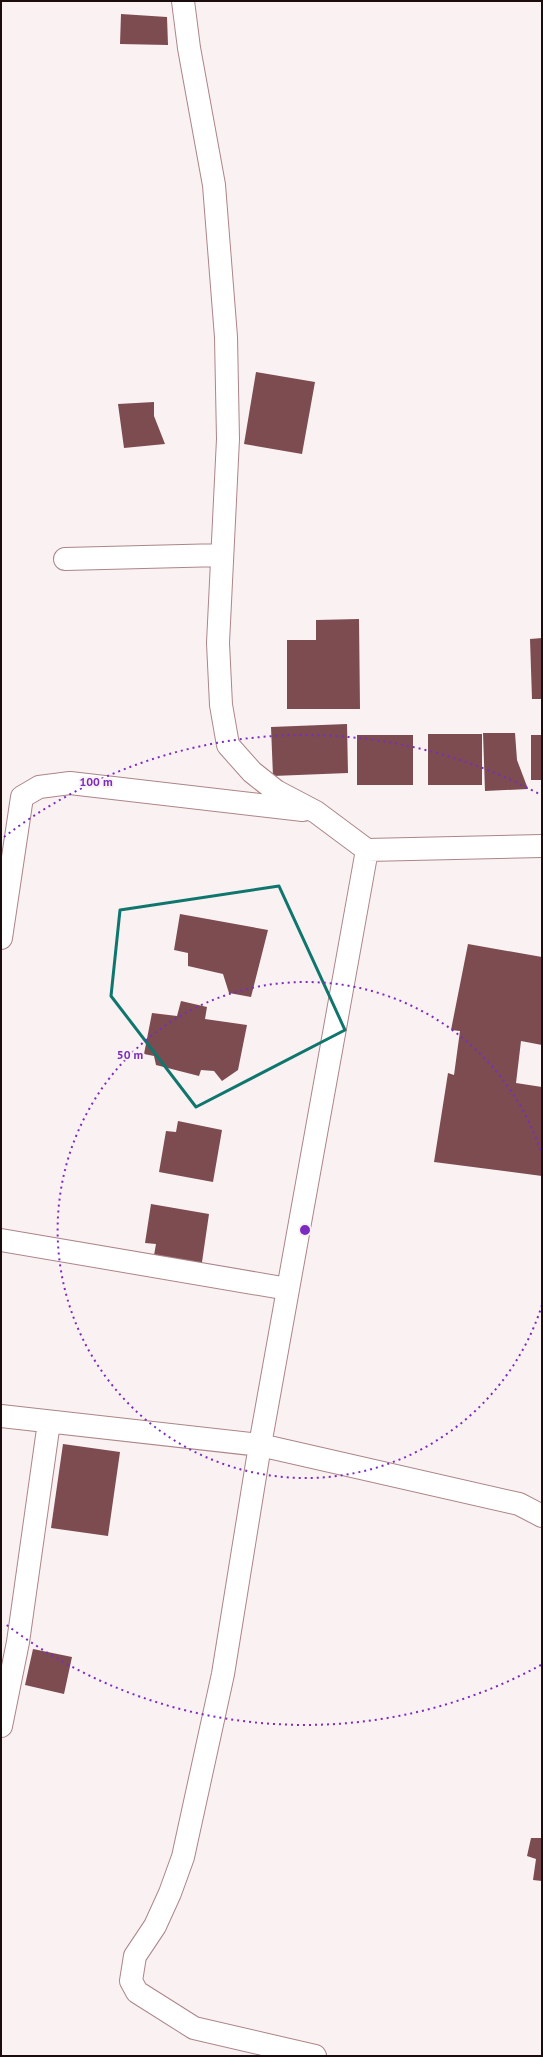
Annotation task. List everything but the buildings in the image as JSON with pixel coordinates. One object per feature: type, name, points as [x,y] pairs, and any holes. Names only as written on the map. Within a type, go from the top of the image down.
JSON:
[{"type":"street","points":[[183,1],[189,48],[214,186],[226,337],[228,439],[218,643],[221,704],[228,745],[252,772],[270,786],[316,812],[367,850],[542,846]]},
{"type":"street","points":[[65,559],[222,555]]},
{"type":"street","points":[[1,938],[22,797],[39,787],[70,783],[316,812]]},
{"type":"street","points":[[315,2056],[194,2028],[137,1992],[132,1981],[135,1956],[155,1926],[183,1857],[223,1674],[260,1445],[367,850]]},
{"type":"street","points":[[1,1240],[288,1289]]},
{"type":"street","points":[[1,1416],[260,1445],[519,1504],[542,1516]]},
{"type":"street","points":[[1,1726],[18,1642],[48,1422]]},
{"type":"highlighted area","points":[[279,886],[345,1030],[196,1107],[111,996],[120,910]]}]
